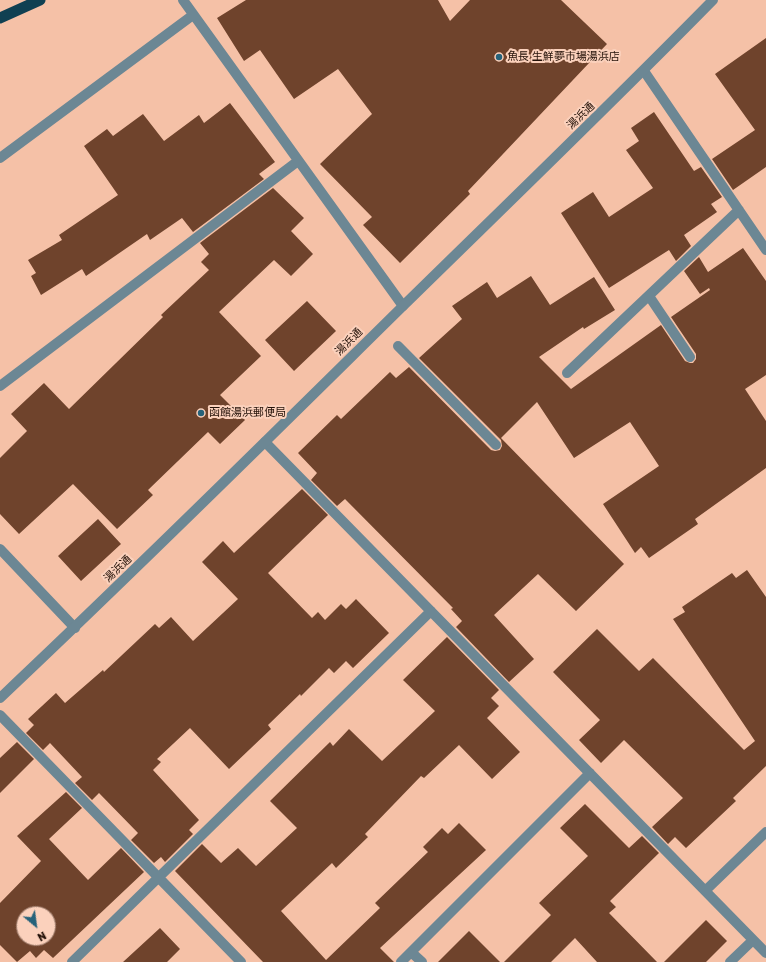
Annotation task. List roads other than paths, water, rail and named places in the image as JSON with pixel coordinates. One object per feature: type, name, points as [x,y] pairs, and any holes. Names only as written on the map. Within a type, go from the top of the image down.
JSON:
[{"type":"highway","points":[[0,18],[40,0]]},
{"type":"street","points":[[183,0],[403,306]]},
{"type":"street","name":"湯浜通","points":[[0,698],[75,628],[644,71],[713,0]]},
{"type":"street","points":[[0,158],[193,15]]},
{"type":"street","points":[[644,71],[766,250]]},
{"type":"street","points":[[0,386],[298,161]]},
{"type":"street","points":[[567,373],[739,210]]},
{"type":"street","points":[[649,296],[690,357]]},
{"type":"street","points":[[398,346],[496,445]]},
{"type":"street","points":[[265,442],[430,612],[706,890],[766,953]]},
{"type":"street","points":[[0,549],[75,628]]},
{"type":"street","points":[[72,962],[430,612]]},
{"type":"street","points":[[0,715],[241,962]]},
{"type":"street","points":[[401,962],[590,773]]},
{"type":"street","points":[[706,890],[766,832]]},
{"type":"street","points":[[730,962],[753,940]]},
{"type":"street","points":[[412,952],[422,962]]},
{"type":"place","name":"魚長 生鮮夢市場湯浜店","points":[[499,57]]},
{"type":"place","name":"函館湯浜郵便局","points":[[201,413]]}]
